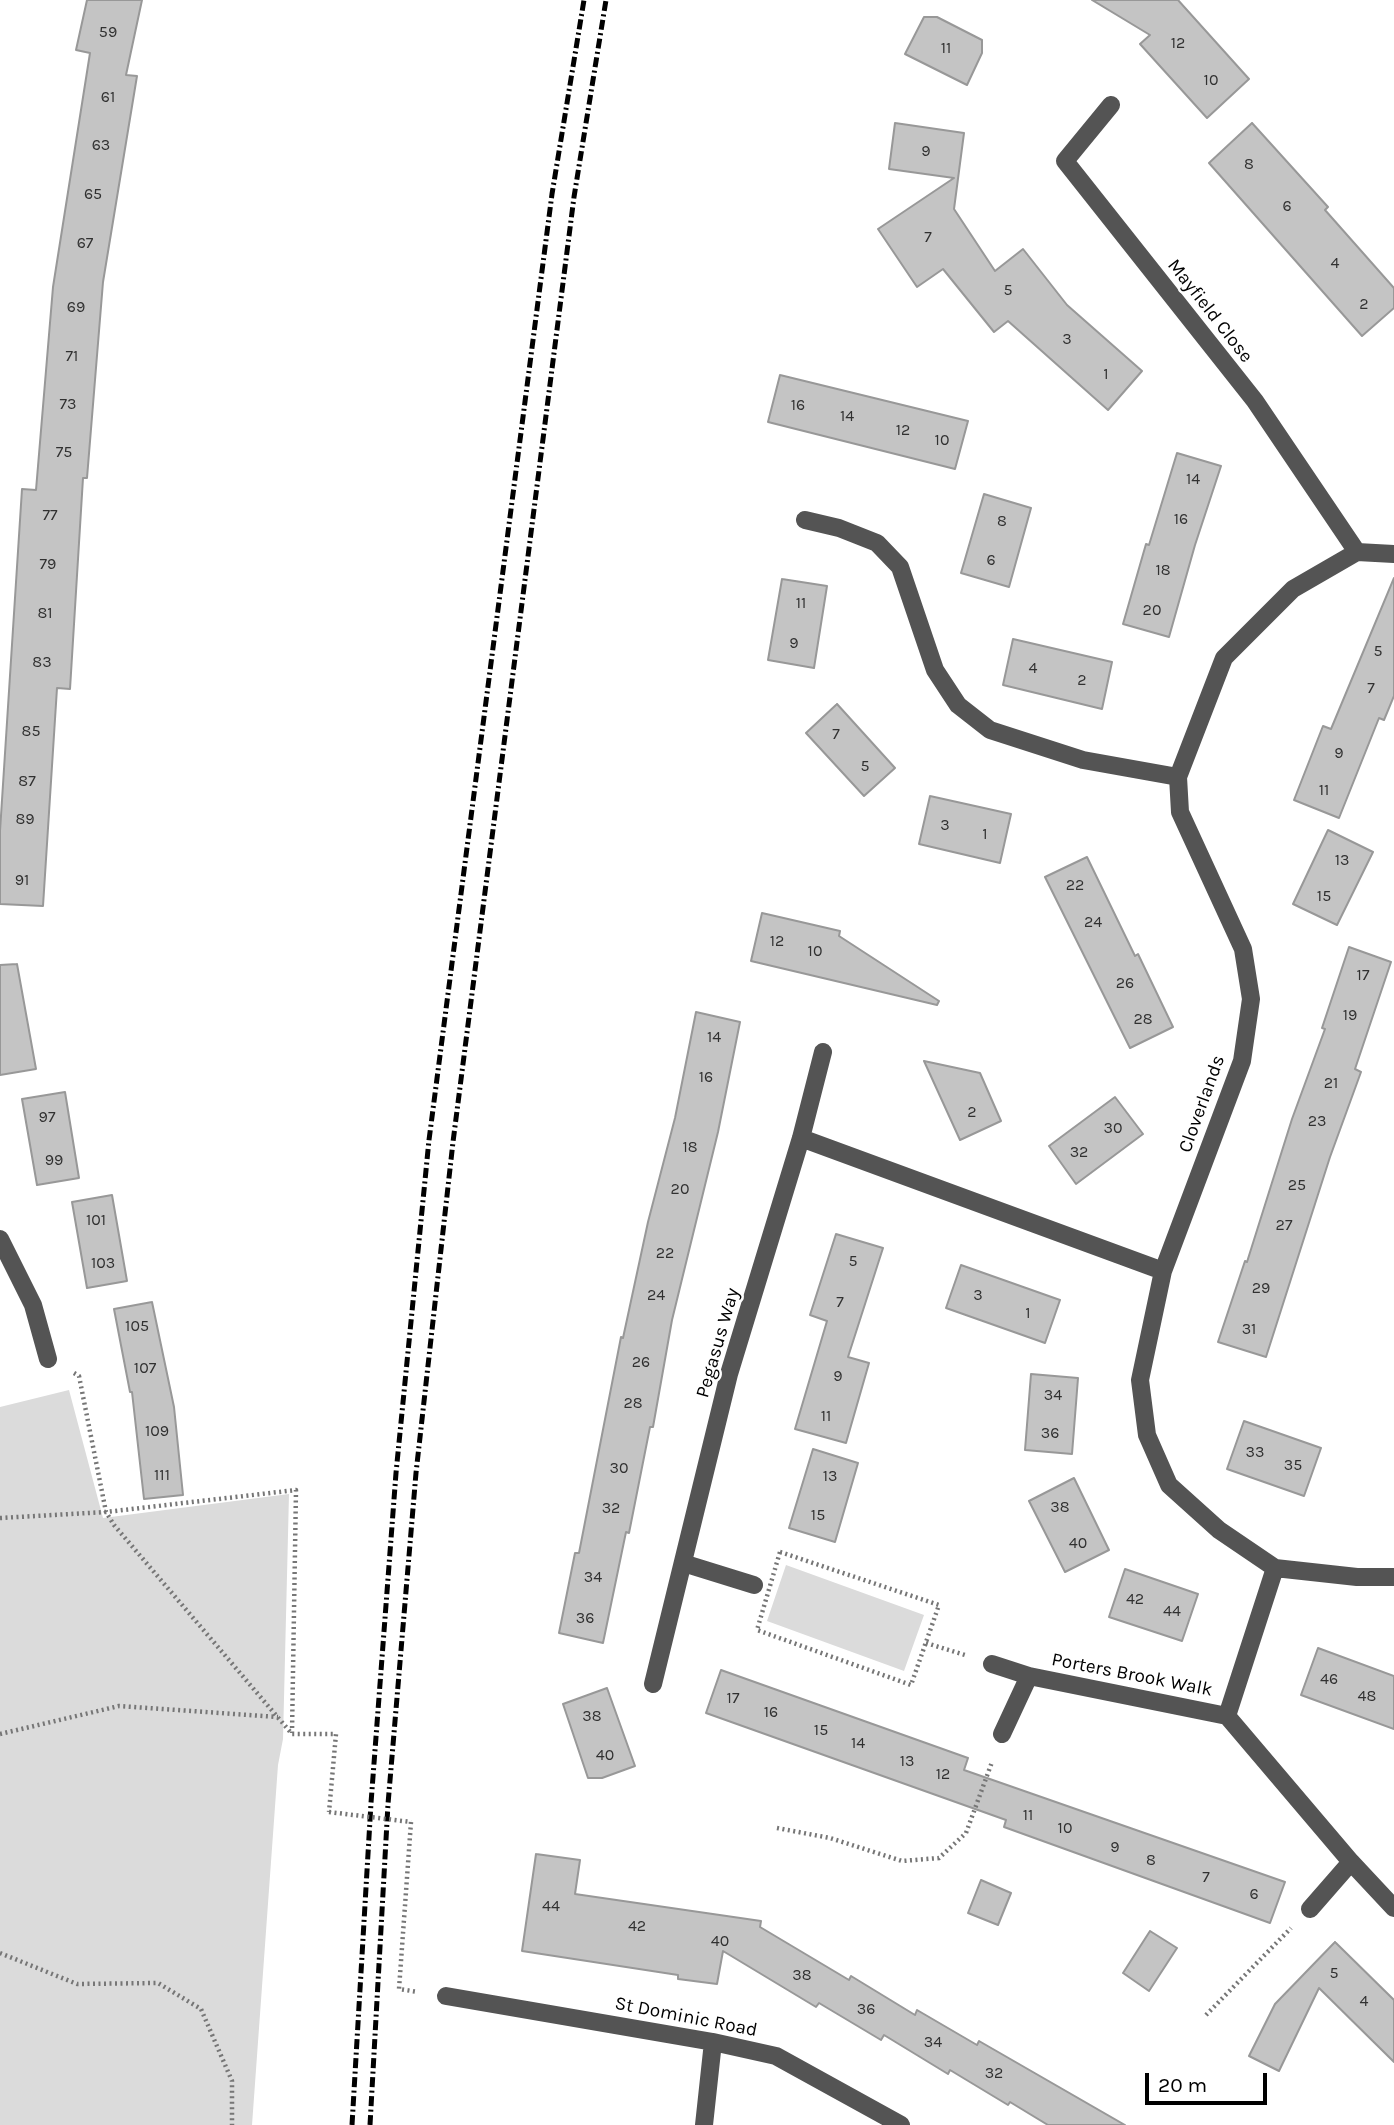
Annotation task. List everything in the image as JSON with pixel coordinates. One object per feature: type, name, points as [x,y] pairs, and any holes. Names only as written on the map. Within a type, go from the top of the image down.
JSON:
[{"type":"street","name":"Mayfield Close","points":[[1111,105],[1065,161],[1255,401],[1357,552]]},
{"type":"street","points":[[805,520],[839,528],[877,543],[900,567],[935,670],[958,705],[990,730],[1083,760],[1178,777]]},
{"type":"street","points":[[1357,552],[1394,554]]},
{"type":"street","name":"Cloverlands","points":[[1357,552],[1293,589],[1224,658],[1178,777],[1180,812],[1243,949],[1251,999],[1242,1061],[1163,1271],[1140,1380],[1147,1436],[1170,1485],[1219,1530],[1275,1568],[1357,1577],[1394,1577]]},
{"type":"street","name":"Pegasus Way","points":[[653,1684],[729,1374],[801,1138],[823,1052]]},
{"type":"street","points":[[801,1138],[1163,1271]]},
{"type":"street","points":[[2,1249],[33,1305],[48,1359]]},
{"type":"street","points":[[683,1563],[754,1585]]},
{"type":"street","name":"Porters Brook Walk","points":[[1227,1716],[1275,1568]]},
{"type":"street","name":"Porters Brook Walk","points":[[992,1664],[1029,1676],[1227,1716],[1351,1862],[1394,1908]]},
{"type":"street","name":"Porters Brook Walk","points":[[1002,1734],[1029,1676]]},
{"type":"street","points":[[1310,1909],[1351,1862]]},
{"type":"street","name":"St Dominic Road","points":[[446,1996],[713,2042],[776,2056],[901,2125]]},
{"type":"street","points":[[704,2125],[713,2042]]},
{"type":"path","points":[[48,1359],[79,1376],[106,1512],[114,1525],[292,1734]]},
{"type":"path","points":[[0,1518],[106,1512],[296,1490],[292,1734]]},
{"type":"path","points":[[757,1630],[911,1685],[939,1605],[780,1552]]},
{"type":"path","points":[[926,1643],[992,1664]]},
{"type":"path","points":[[0,1734],[119,1706],[278,1717]]},
{"type":"path","points":[[292,1734],[336,1734],[329,1812],[411,1822],[398,1989],[446,1996]]},
{"type":"path","points":[[777,1828],[830,1839],[902,1861],[939,1858],[966,1833],[1002,1734]]},
{"type":"path","points":[[1206,2015],[1310,1909]]},
{"type":"path","points":[[0,1953],[77,1984],[158,1983],[201,2009],[232,2081],[232,2125]]},
{"type":"shaded area","points":[[69,1390],[103,1518],[289,1494],[283,1739],[278,1765],[252,2125],[0,2125],[0,1407]]},
{"type":"shaded area","points":[[786,1565],[924,1615],[904,1671],[767,1621]]},
{"type":"building","points":[[87,0],[142,0],[126,75],[137,76],[103,282],[87,478],[83,478],[70,689],[57,688],[43,906],[0,904],[0,831],[22,489],[36,490],[53,287],[90,53],[76,50]]},
{"type":"building","points":[[1092,0],[1178,0],[1249,79],[1207,118],[1140,44],[1150,35]]},
{"type":"building","points":[[924,17],[937,17],[982,40],[982,53],[967,85],[905,54]]},
{"type":"building","points":[[895,123],[964,133],[954,209],[995,271],[1023,249],[1067,305],[1142,371],[1108,410],[1008,321],[994,332],[943,269],[917,287],[878,229],[954,178],[889,169]]},
{"type":"building","points":[[1252,123],[1328,207],[1325,210],[1394,288],[1394,308],[1362,336],[1209,163]]},
{"type":"building","points":[[780,375],[968,421],[955,469],[768,422]]},
{"type":"building","points":[[1177,453],[1221,466],[1169,637],[1123,624],[1146,544],[1149,545]]},
{"type":"building","points":[[984,494],[1031,508],[1009,587],[961,573]]},
{"type":"building","points":[[1394,578],[1394,696],[1384,720],[1379,718],[1339,818],[1294,800],[1323,726],[1331,729]]},
{"type":"building","points":[[782,579],[827,586],[814,668],[768,660]]},
{"type":"building","points":[[1013,639],[1112,662],[1102,709],[1003,685]]},
{"type":"building","points":[[837,704],[895,768],[864,796],[806,733]]},
{"type":"building","points":[[930,796],[1011,814],[1000,863],[919,844]]},
{"type":"building","points":[[1328,830],[1373,852],[1337,925],[1293,904]]},
{"type":"building","points":[[1087,857],[1173,1027],[1130,1048],[1045,877]]},
{"type":"building","points":[[762,913],[840,931],[839,936],[939,1001],[937,1005],[751,961]]},
{"type":"building","points":[[1349,947],[1391,962],[1355,1069],[1361,1072],[1330,1157],[1266,1357],[1218,1342],[1245,1261],[1247,1262],[1292,1119],[1325,1029],[1322,1028]]},
{"type":"building","points":[[17,964],[36,1069],[0,1075],[0,965]]},
{"type":"building","points":[[696,1012],[740,1022],[718,1132],[672,1320],[653,1427],[650,1427],[603,1643],[559,1633],[575,1553],[579,1553],[621,1337],[623,1338],[648,1222],[675,1118]]},
{"type":"building","points":[[924,1061],[980,1073],[1001,1121],[960,1140]]},
{"type":"building","points":[[65,1092],[79,1178],[37,1185],[22,1099]]},
{"type":"building","points":[[1115,1097],[1143,1134],[1076,1184],[1049,1146]]},
{"type":"building","points":[[112,1195],[127,1281],[87,1288],[72,1202]]},
{"type":"building","points":[[836,1234],[883,1248],[848,1357],[869,1363],[846,1443],[795,1429],[827,1321],[810,1315]]},
{"type":"building","points":[[961,1265],[1060,1300],[1045,1343],[946,1308]]},
{"type":"building","points":[[152,1302],[174,1407],[183,1495],[144,1499],[132,1392],[114,1309]]},
{"type":"building","points":[[1031,1374],[1078,1378],[1072,1454],[1025,1450]]},
{"type":"building","points":[[1244,1421],[1321,1448],[1304,1496],[1227,1469]]},
{"type":"building","points":[[813,1449],[858,1463],[835,1542],[789,1528]]},
{"type":"building","points":[[1074,1478],[1109,1550],[1065,1572],[1029,1501]]},
{"type":"building","points":[[1125,1569],[1198,1594],[1182,1641],[1109,1617]]},
{"type":"building","points":[[1318,1648],[1394,1676],[1394,1729],[1301,1695]]},
{"type":"building","points":[[721,1670],[968,1758],[964,1770],[1285,1882],[1270,1923],[1004,1827],[1006,1820],[706,1713]]},
{"type":"building","points":[[607,1688],[635,1766],[602,1778],[588,1778],[563,1704]]},
{"type":"building","points":[[536,1854],[580,1860],[575,1894],[761,1921],[760,1927],[849,1980],[851,1976],[915,2015],[917,2010],[977,2045],[979,2041],[1125,2125],[1048,2125],[1010,2102],[1008,2105],[950,2070],[948,2074],[884,2035],[881,2040],[819,2003],[816,2007],[723,1951],[717,1984],[678,1979],[678,1975],[522,1951]]},
{"type":"building","points":[[981,1880],[1011,1893],[998,1925],[968,1913]]},
{"type":"building","points":[[1150,1931],[1177,1948],[1149,1991],[1123,1973]]},
{"type":"building","points":[[1335,1942],[1394,2000],[1394,2062],[1319,1988],[1279,2071],[1249,2056],[1275,2004]]},
{"type":"railway","points":[[352,2125],[371,1803],[396,1473],[429,1140],[552,194],[584,0]]},
{"type":"railway","points":[[370,2125],[388,1804],[416,1473],[453,1142],[574,197],[606,0]]}]
